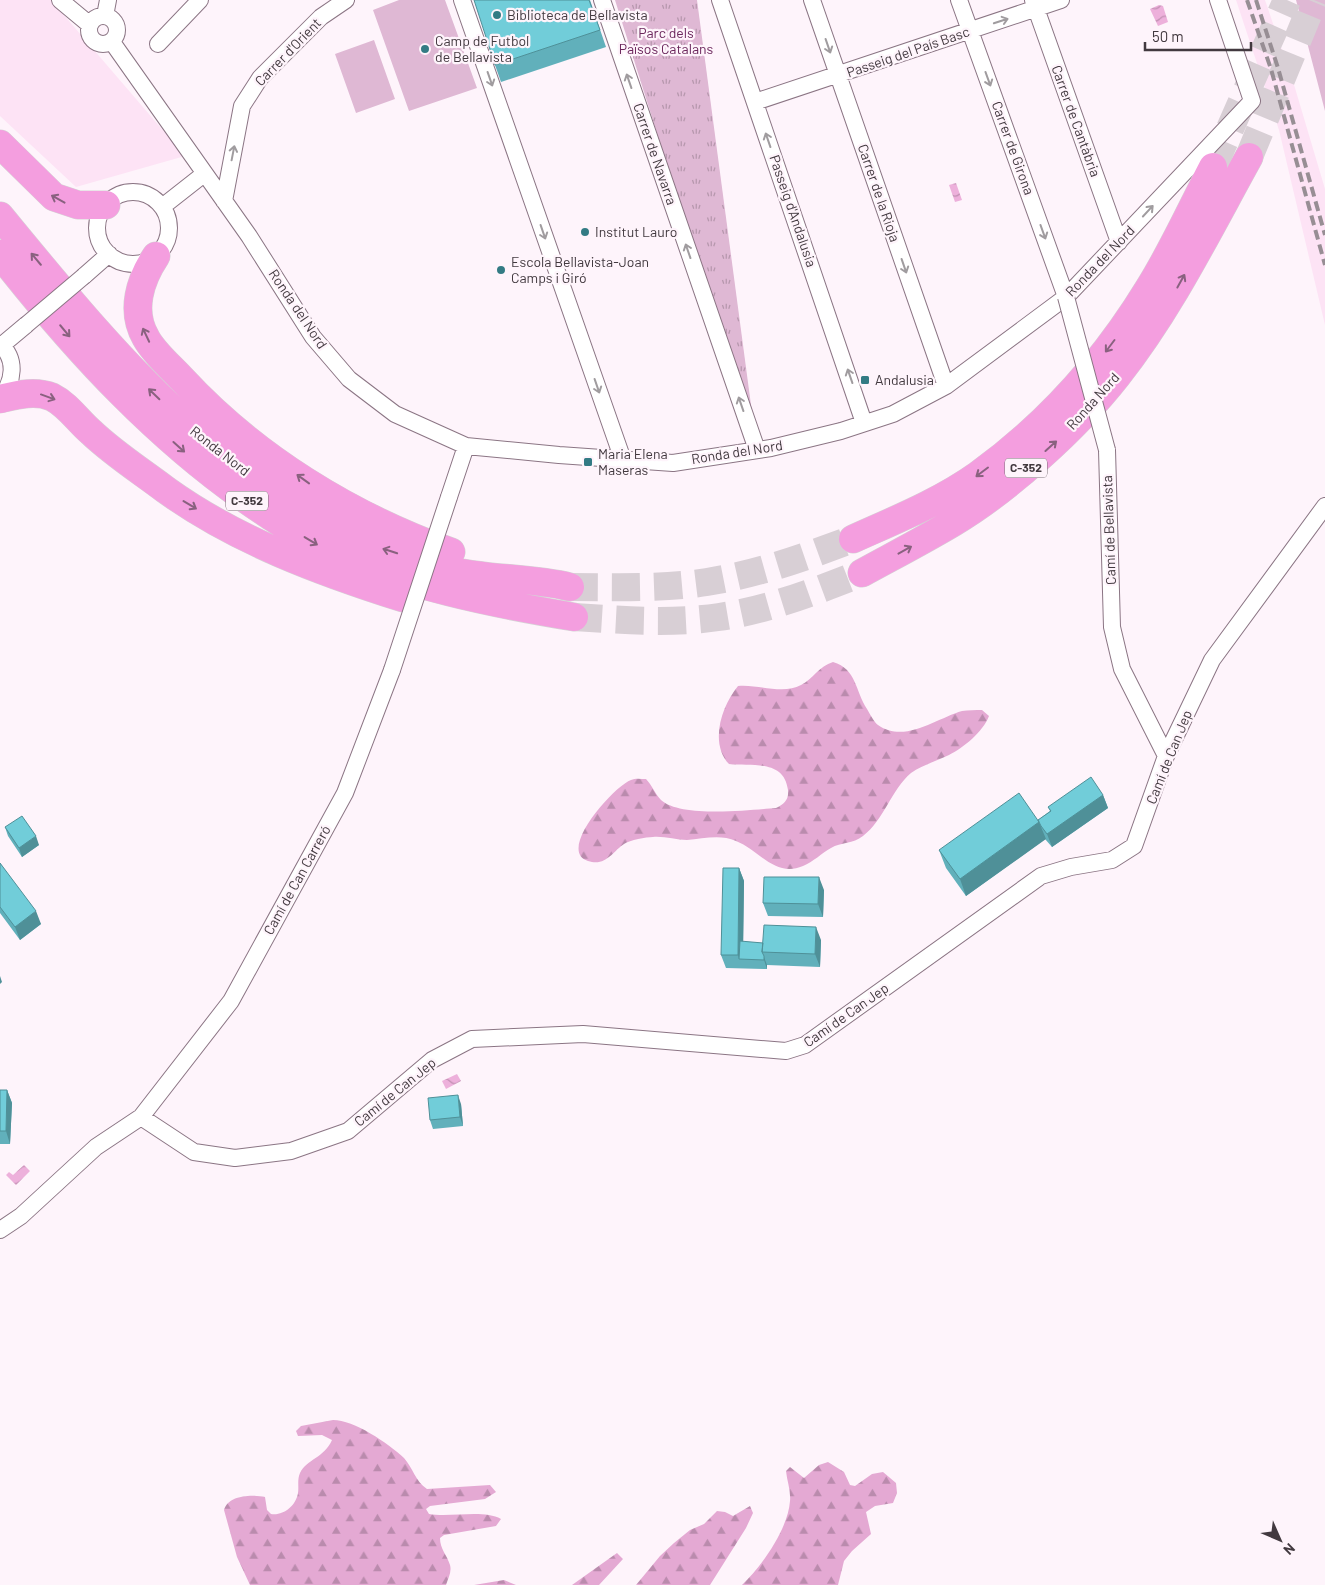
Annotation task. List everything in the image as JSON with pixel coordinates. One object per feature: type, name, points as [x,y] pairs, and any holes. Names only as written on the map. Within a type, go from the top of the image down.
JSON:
[{"type":"highway","points":[[0,144],[54,198],[78,206],[106,205]]},
{"type":"highway","name":"Ronda Nord","points":[[862,573],[956,521],[1021,472],[1068,429],[1116,377],[1178,287],[1249,156]]},
{"type":"highway","name":"Ronda Nord","points":[[853,539],[916,511],[977,476],[1024,438],[1064,400],[1099,361],[1150,287],[1213,167]]},
{"type":"highway","name":"Ronda Nord","points":[[0,216],[110,348],[151,391],[187,425],[245,472],[336,528],[380,548],[444,569],[481,577],[564,585],[470,558],[416,539],[359,513],[309,484],[250,441],[200,399],[145,338],[137,298],[144,274],[156,256]]},
{"type":"highway","name":"Ronda Nord","points":[[0,254],[86,355],[147,418],[197,463],[236,493],[280,522],[326,550],[434,590],[574,618],[535,624],[460,611],[396,596],[292,559],[227,527],[169,492],[92,433],[67,407],[52,398],[39,394],[21,394],[0,399]]},
{"type":"street","points":[[60,0],[90,25]]},
{"type":"street","points":[[158,44],[200,0]]},
{"type":"street","name":"Carrer d'Orient","points":[[224,201],[242,106],[267,72],[321,17],[346,0]]},
{"type":"street","points":[[462,0],[623,460]]},
{"type":"street","name":"Carrer de Navarra","points":[[602,0],[757,450]]},
{"type":"street","name":"Passeig d'Andalusia","points":[[720,0],[864,423]]},
{"type":"street","name":"Carrer de la Rioja","points":[[812,0],[946,386]]},
{"type":"street","name":"Carrer de Girona","points":[[959,0],[1066,297]]},
{"type":"street","name":"Passeig del País Basc","points":[[755,102],[970,31],[1035,5],[1061,0]]},
{"type":"street","name":"Ronda del Nord","points":[[112,42],[249,236],[313,337],[350,379],[395,414],[466,446],[673,463],[757,450],[832,433],[893,414],[946,386],[1066,297],[1252,101],[1218,0]]},
{"type":"street","name":"Carrer de Cantàbria","points":[[1035,5],[1120,242]]},
{"type":"street","points":[[106,8],[116,24],[118,34],[112,42],[103,45],[96,43],[90,35],[90,25],[106,8]]},
{"type":"street","points":[[162,207],[204,174]]},
{"type":"street","points":[[138,192],[150,196],[162,207],[169,224],[168,236],[163,248],[156,256],[145,262],[132,264],[116,260],[99,240],[97,228],[99,216],[106,205],[125,193],[138,192]]},
{"type":"street","points":[[0,399],[11,379],[12,366],[9,354],[1,344],[109,254]]},
{"type":"street","name":"Camí de Bellavista","points":[[1066,297],[1107,450],[1112,627],[1122,669],[1166,756]]},
{"type":"street","name":"Camí de Can Carreró","points":[[0,1230],[22,1216],[96,1147],[140,1117],[231,1001],[344,793],[392,670],[466,446]]},
{"type":"street","name":"Camí de Can Jep","points":[[140,1117],[194,1152],[235,1158],[291,1151],[348,1131],[432,1060],[472,1039],[583,1034],[786,1051],[805,1045],[1041,876],[1071,867],[1112,860],[1134,846],[1166,756],[1212,660],[1325,506]]},
{"type":"shaded area","points":[[0,0],[51,0],[185,156],[76,187],[0,116]]},
{"type":"shaded area","points":[[1236,0],[1265,0],[1295,88],[1325,189],[1325,325],[1279,130]]},
{"type":"green space","name":"Camp de Futbol de Bellavista","points":[[399,0],[445,0],[477,88],[409,111],[373,10]]},
{"type":"green space","name":"Parc dels Països Catalans","points":[[615,0],[697,0],[757,450]]},
{"type":"green space","points":[[1296,0],[1325,0],[1325,111]]},
{"type":"green space","points":[[374,40],[395,99],[356,113],[335,54]]},
{"type":"green space","points":[[833,662],[847,670],[855,681],[863,702],[874,720],[878,725],[888,730],[910,731],[962,711],[982,710],[989,716],[977,734],[960,748],[911,773],[898,788],[877,822],[863,836],[831,848],[803,866],[793,869],[776,866],[736,841],[718,837],[687,840],[657,837],[638,839],[624,844],[600,862],[588,861],[580,855],[579,845],[591,819],[613,794],[633,779],[646,779],[661,800],[670,806],[683,809],[734,811],[776,808],[781,805],[787,799],[788,790],[785,780],[780,773],[765,766],[729,764],[723,755],[719,735],[723,713],[738,686],[778,689],[794,688],[801,685],[824,666]]},
{"type":"green space","points":[[333,1420],[360,1428],[389,1446],[404,1458],[427,1489],[490,1485],[496,1492],[485,1499],[430,1506],[426,1509],[429,1514],[476,1514],[494,1516],[501,1519],[496,1526],[444,1535],[440,1538],[450,1568],[446,1585],[250,1585],[237,1557],[224,1510],[226,1505],[230,1501],[241,1497],[254,1496],[265,1497],[267,1510],[271,1514],[284,1512],[292,1506],[297,1498],[300,1473],[303,1468],[325,1451],[332,1440],[322,1435],[298,1436],[296,1431],[301,1426]]},
{"type":"green space","points":[[828,1462],[844,1472],[850,1485],[855,1486],[872,1474],[883,1472],[896,1483],[897,1493],[893,1503],[875,1506],[866,1512],[871,1534],[844,1561],[838,1585],[742,1585],[758,1568],[773,1546],[784,1523],[790,1497],[786,1471],[790,1467],[804,1478],[819,1465]]},
{"type":"green space","points":[[750,1506],[753,1513],[746,1528],[710,1585],[636,1585],[660,1556],[674,1543],[690,1530],[704,1524],[717,1511],[733,1516]]},
{"type":"green space","points":[[617,1553],[623,1559],[599,1585],[572,1585]]},
{"type":"green space","points":[[504,1580],[516,1585],[474,1585]]},
{"type":"water","points":[[1159,5],[1163,6],[1168,22],[1158,26],[1150,9]]},
{"type":"water","points":[[956,183],[962,200],[955,202],[949,185]]},
{"type":"water","points":[[457,1074],[461,1081],[446,1089],[442,1081]]},
{"type":"water","points":[[24,1165],[30,1171],[16,1185],[6,1175],[9,1172],[13,1175]]},
{"type":"building","points":[[474,0],[589,0],[600,30],[495,65]]},
{"type":"building","points":[[1091,777],[1103,795],[1047,834],[1038,820],[1051,811],[1048,807]]},
{"type":"building","points":[[1019,793],[1039,822],[960,879],[939,850]]},
{"type":"building","points":[[22,816],[36,836],[19,848],[5,827]]},
{"type":"building","points":[[0,863],[36,911],[15,927],[0,907]]},
{"type":"building","points":[[723,868],[739,868],[738,955],[721,955]]},
{"type":"building","points":[[764,877],[819,877],[818,904],[763,903]]},
{"type":"building","points":[[764,925],[816,927],[815,954],[762,952]]},
{"type":"building","points":[[740,941],[763,943],[762,952],[764,960],[739,959]]},
{"type":"building","points":[[0,1090],[7,1090],[6,1131],[0,1131]]},
{"type":"building","points":[[458,1095],[460,1117],[430,1120],[428,1098]]},
{"type":"tunnel","points":[[1213,167],[1287,0]]},
{"type":"tunnel","points":[[1249,157],[1314,0]]},
{"type":"tunnel","points":[[570,587],[656,587],[726,579],[763,570],[853,539]]},
{"type":"tunnel","points":[[574,617],[665,621],[719,617],[774,605],[862,573]]},
{"type":"railway","points":[[1247,0],[1271,69],[1325,265]]},
{"type":"railway","points":[[1256,0],[1278,68],[1325,235]]},
{"type":"place","name":"Biblioteca de Bellavista","points":[[497,15]]},
{"type":"place","name":"Camp de Futbol de Bellavista","points":[[425,49]]},
{"type":"place","name":"Institut Lauro","points":[[585,232]]},
{"type":"place","name":"Escola Bellavista-Joan Camps i Giró","points":[[501,270]]},
{"type":"place","name":"Andalusia","points":[[865,380]]},
{"type":"place","name":"Maria Elena Maseras","points":[[588,462]]}]
